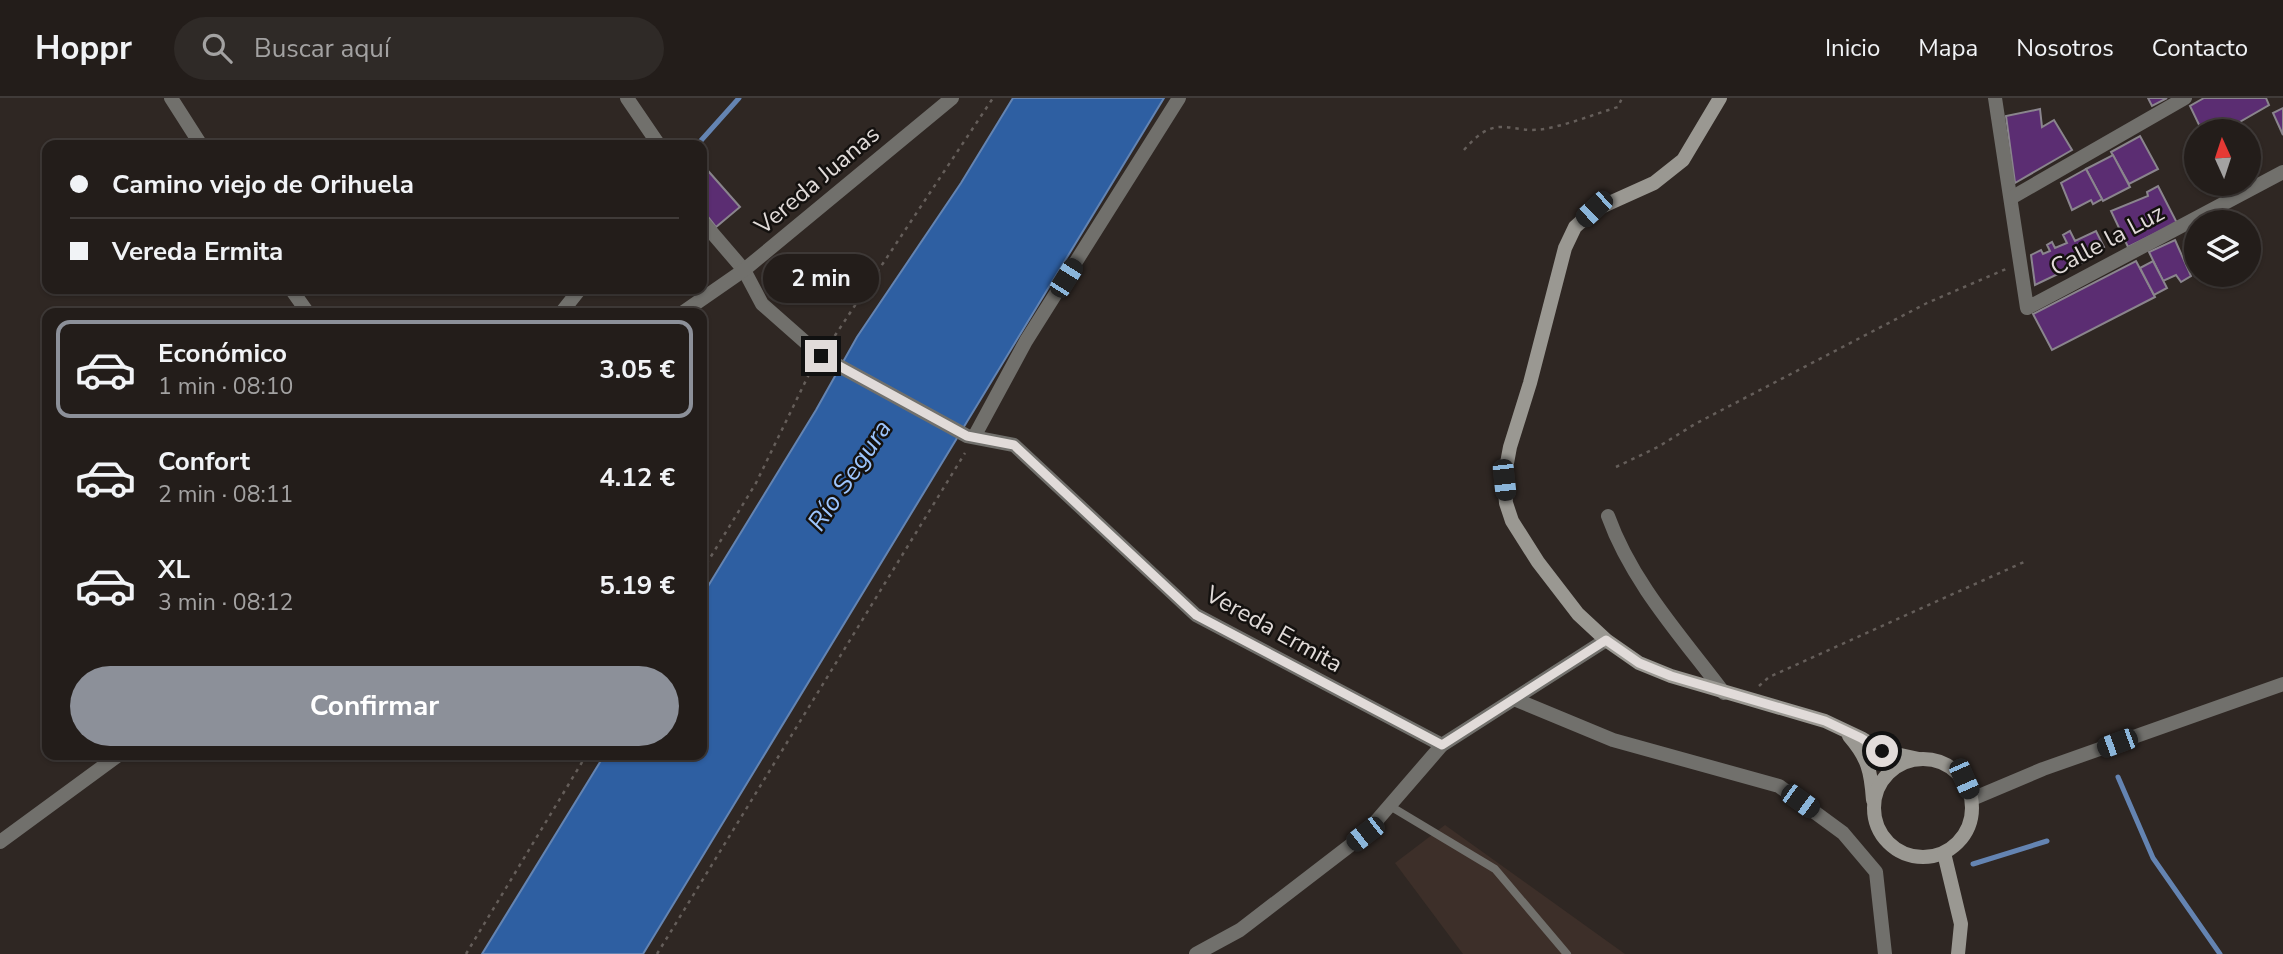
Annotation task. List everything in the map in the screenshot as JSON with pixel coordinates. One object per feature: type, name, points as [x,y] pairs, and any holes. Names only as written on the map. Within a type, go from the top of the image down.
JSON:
[{"type":"main road","points":[[1720,98],[1683,160],[1654,183],[1594,209],[1574,228],[1565,248],[1530,383],[1510,446],[1504,480],[1506,503],[1513,521],[1538,562],[1578,614],[1606,640],[1639,663],[1671,676],[1825,721],[1861,738],[1882,751],[1944,764],[1964,779],[1972,799],[1971,822],[1962,840],[1944,853],[1931,858],[1905,855],[1885,841],[1875,818],[1871,771],[1862,752],[1846,732]]},
{"type":"main road","points":[[1875,818],[1878,788],[1892,771],[1902,764],[1919,760]]},
{"type":"main road","points":[[1944,853],[1961,924],[1958,954]]},
{"type":"street","points":[[171,98],[198,140]]},
{"type":"street","points":[[627,98],[656,140]]},
{"type":"street","name":"Vereda Juanas","points":[[744,270],[952,98]]},
{"type":"street","points":[[971,437],[1026,341],[1179,98]]},
{"type":"street","points":[[1995,98],[2020,263]]},
{"type":"street","points":[[2011,198],[2185,98]]},
{"type":"street","name":"Calle la Luz","points":[[2020,263],[2027,308],[2283,172]]},
{"type":"street","name":"Vereda Ermita","points":[[707,227],[744,270],[762,304],[821,356],[971,437],[1014,445],[1196,615],[1442,745]]},
{"type":"street","points":[[689,308],[744,270]]},
{"type":"street","points":[[565,308],[576,294]]},
{"type":"street","points":[[1608,516],[1617,543],[1635,573],[1724,693]]},
{"type":"street","points":[[1196,954],[1240,930],[1365,834],[1442,745],[1606,640]]},
{"type":"street","points":[[1972,799],[2043,769],[2283,684]]},
{"type":"street","points":[[1514,699],[1613,740],[1779,786],[1843,832],[1876,872],[1885,954]]},
{"type":"street","points":[[0,842],[112,760]]},
{"type":"lane","points":[[1390,806],[1495,869],[1567,954]]},
{"type":"path","points":[[707,563],[756,483],[813,366],[993,98]]},
{"type":"path","points":[[1464,150],[1478,134],[1491,127],[1546,129],[1618,107],[1622,98]]},
{"type":"path","points":[[1616,467],[1927,303],[2020,263]]},
{"type":"path","points":[[657,954],[971,437]]},
{"type":"path","points":[[1752,700],[1758,687],[1769,677],[2024,562]]},
{"type":"path","points":[[466,954],[583,760]]},
{"type":"shaded area","points":[[1445,825],[1625,954],[1463,954],[1395,863]]},
{"type":"water","name":"Río Segura","points":[[1013,98],[1164,98],[643,954],[482,954],[601,760],[707,760],[707,588],[816,410],[857,337],[961,183]]},
{"type":"building","points":[[2148,98],[2167,98],[2152,106]]},
{"type":"building","points":[[2204,98],[2266,98],[2269,105],[2245,119],[2196,119],[2190,106]]},
{"type":"building","points":[[2283,108],[2283,135],[2273,113]]},
{"type":"building","points":[[2040,109],[2042,127],[2054,120],[2072,150],[2015,183],[2006,116]]},
{"type":"building","points":[[2140,136],[2158,169],[2129,184],[2111,152]]},
{"type":"building","points":[[2113,155],[2130,187],[2103,201],[2086,169]]},
{"type":"building","points":[[2086,169],[2102,199],[2093,204],[2091,200],[2072,210],[2061,183]]},
{"type":"building","points":[[707,170],[740,207],[716,227],[707,215]]},
{"type":"building","points":[[2158,186],[2177,223],[2128,247],[2111,211],[2148,196],[2147,192]]},
{"type":"building","points":[[2070,231],[2075,241],[2096,231],[2104,247],[2083,258],[2085,261],[2035,285],[2031,255],[2041,250],[2043,254],[2050,251],[2047,245],[2052,242],[2055,248],[2067,243],[2063,235]]},
{"type":"building","points":[[2175,240],[2184,260],[2184,280],[2181,282],[2176,275],[2163,281],[2149,252]]},
{"type":"building","points":[[2136,261],[2155,297],[2052,350],[2033,314]]},
{"type":"building","points":[[2153,261],[2167,288],[2154,295],[2140,268]]},
{"type":"waterway","points":[[701,140],[739,98]]},
{"type":"waterway","points":[[2118,777],[2153,858],[2220,954]]},
{"type":"waterway","points":[[1973,864],[2047,841]]},
{"type":"route","points":[[821,356],[967,436],[1014,445],[1196,615],[1442,745],[1606,640],[1639,663],[1671,676],[1825,721],[1882,751]]}]
